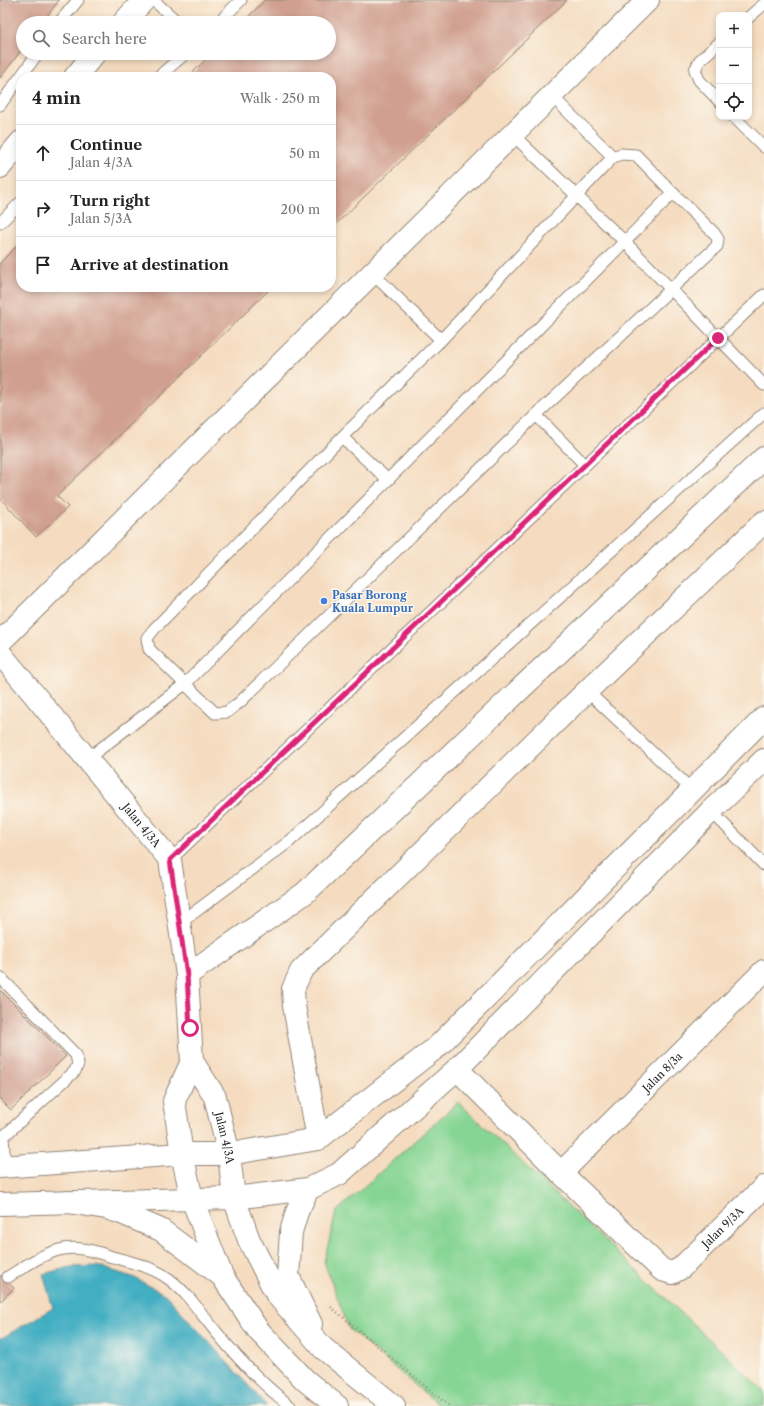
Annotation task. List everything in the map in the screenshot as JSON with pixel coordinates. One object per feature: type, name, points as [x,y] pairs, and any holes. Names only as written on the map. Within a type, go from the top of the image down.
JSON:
[{"type":"street","points":[[129,16],[144,0]]},
{"type":"street","points":[[0,642],[648,0]]},
{"type":"street","points":[[79,72],[89,60]]},
{"type":"street","points":[[0,167],[16,148]]},
{"type":"street","points":[[187,975],[305,893],[764,458]]},
{"type":"street","points":[[318,1139],[294,1006],[293,989],[301,971],[587,691],[764,522]]},
{"type":"street","name":"Jalan 4/3A","points":[[0,653],[170,860]]},
{"type":"street","points":[[2,1166],[182,1154],[228,1154],[318,1139],[437,1047],[764,718]]},
{"type":"street","points":[[0,1204],[234,1198],[308,1189],[339,1174],[457,1068],[711,811],[764,760]]},
{"type":"street","points":[[170,860],[187,975],[192,1062],[174,1101],[182,1154],[192,1199],[222,1276],[258,1330],[305,1380],[337,1406]]},
{"type":"street","name":"Jalan 8/3a","points":[[561,1173],[764,971]]},
{"type":"street","name":"Jalan 4/3A","points":[[192,1062],[215,1097],[228,1154],[234,1198],[249,1240],[277,1296],[323,1348],[394,1406]]},
{"type":"street","points":[[457,1068],[561,1173]]},
{"type":"street","name":"Jalan 9/3A","points":[[561,1173],[662,1270],[672,1273],[681,1268],[764,1187]]},
{"type":"street","points":[[308,1189],[297,1212],[291,1232],[288,1276],[323,1348]]},
{"type":"street","points":[[68,1202],[106,1208],[161,1230],[222,1276]]},
{"type":"lane","points":[[65,16],[78,0]]},
{"type":"lane","points":[[153,0],[171,16]]},
{"type":"lane","points":[[225,16],[241,0]]},
{"type":"lane","points":[[752,14],[764,4]]},
{"type":"lane","points":[[716,47],[700,60],[695,70],[698,80],[716,98]]},
{"type":"lane","points":[[24,72],[33,60]]},
{"type":"lane","points":[[164,72],[178,60]]},
{"type":"lane","points":[[0,105],[16,83]]},
{"type":"lane","points":[[552,96],[613,157]]},
{"type":"lane","points":[[737,120],[764,148]]},
{"type":"lane","points":[[512,134],[577,194],[671,288],[764,385]]},
{"type":"lane","points":[[621,154],[636,155],[673,193],[714,233],[718,239],[717,246],[536,415],[240,702],[227,712],[215,713],[149,649],[147,638],[342,437],[441,340],[613,157],[621,154]]},
{"type":"lane","points":[[87,759],[185,684],[673,193]]},
{"type":"lane","points":[[0,223],[16,207]]},
{"type":"lane","points":[[372,273],[441,340]]},
{"type":"lane","points":[[170,860],[764,295]]},
{"type":"lane","points":[[180,923],[290,841],[764,413]]},
{"type":"lane","points":[[536,415],[585,465]]},
{"type":"lane","points":[[342,437],[388,480]]},
{"type":"lane","points":[[587,691],[692,790]]},
{"type":"lane","points":[[711,811],[764,865]]},
{"type":"lane","points":[[0,977],[76,1055],[78,1064],[75,1071],[3,1137],[2,1166]]},
{"type":"lane","points":[[8,1277],[41,1256],[60,1249],[79,1248],[155,1270],[168,1278],[182,1290],[254,1375],[290,1406]]},
{"type":"path","points":[[303,1306],[318,1300],[331,1308],[449,1406]]},
{"type":"green space","points":[[458,1102],[764,1391],[764,1406],[440,1406],[349,1329],[324,1262],[336,1212]]},
{"type":"water","points":[[97,1266],[133,1277],[166,1295],[267,1406],[0,1406],[0,1339],[53,1308],[43,1274],[70,1267]]},
{"type":"building","points":[[0,0],[59,0],[47,16],[16,16],[16,57],[0,78]]},
{"type":"building","points":[[265,0],[567,0],[336,224],[336,72],[193,72],[205,60],[336,60],[336,16],[249,16]]},
{"type":"building","points":[[16,247],[16,292],[267,292],[57,496],[68,507],[36,537],[0,498],[0,263]]},
{"type":"building","points":[[0,990],[66,1056],[11,1110],[0,1099]]},
{"type":"building","points":[[0,1275],[14,1288],[0,1302]]},
{"type":"place","name":"Pasar Borong Kuala Lumpur","points":[[324,601]]},
{"type":"route","points":[[190,1028],[187,975],[170,860],[718,338]]}]
